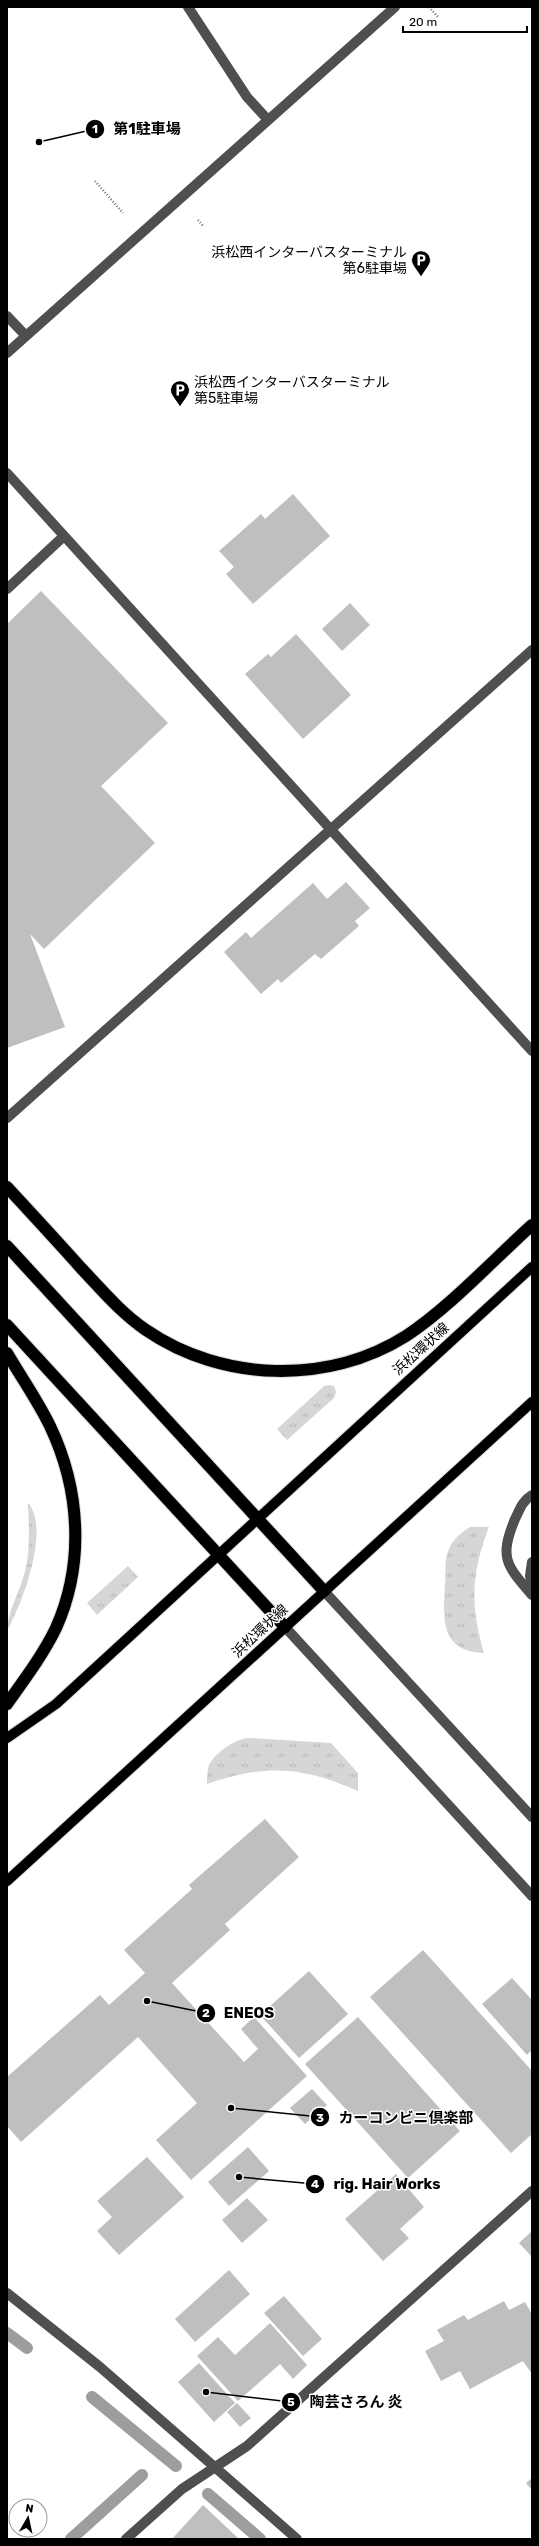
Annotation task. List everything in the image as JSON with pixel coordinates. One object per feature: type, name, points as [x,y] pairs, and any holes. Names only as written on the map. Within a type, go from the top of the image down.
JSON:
[{"type":"highway","points":[[7,1187],[116,1305],[146,1330],[180,1350],[217,1364],[256,1370],[295,1371],[334,1365],[371,1354],[406,1336],[437,1312],[532,1225]]},
{"type":"highway","points":[[7,1246],[324,1592]]},
{"type":"highway","points":[[7,1325],[285,1627]]},
{"type":"highway","points":[[7,1352],[50,1425],[66,1464],[74,1505],[76,1547],[69,1588],[56,1628],[7,1704]]},
{"type":"main road","name":"浜松環状線","points":[[7,1738],[56,1704],[532,1267]]},
{"type":"main road","name":"浜松環状線","points":[[7,1881],[532,1402]]},
{"type":"street","points":[[188,7],[247,97],[268,120]]},
{"type":"street","points":[[7,353],[395,7]]},
{"type":"street","points":[[7,316],[26,336]]},
{"type":"street","points":[[7,473],[532,1051]]},
{"type":"street","points":[[7,589],[64,536]]},
{"type":"street","points":[[7,1118],[532,650]]},
{"type":"street","points":[[532,1495],[524,1500],[507,1539],[505,1550],[506,1561],[511,1571],[532,1595]]},
{"type":"street","points":[[532,1562],[530,1576],[532,1584]]},
{"type":"street","points":[[324,1592],[532,1817]]},
{"type":"street","points":[[285,1627],[532,1896]]},
{"type":"street","points":[[126,2539],[182,2489],[247,2446],[532,2191]]},
{"type":"street","points":[[7,2293],[100,2367],[297,2539]]},
{"type":"path","points":[[429,7],[438,17]]},
{"type":"path","points":[[95,181],[141,233]]},
{"type":"green space","points":[[324,1386],[334,1386],[336,1392],[334,1398],[287,1440],[277,1429]]},
{"type":"green space","points":[[28,1503],[34,1515],[37,1530],[32,1567],[20,1603],[7,1631],[7,1624],[13,1604],[26,1569],[29,1541]]},
{"type":"green space","points":[[470,1527],[489,1527],[479,1559],[474,1590],[476,1620],[484,1653],[470,1651],[459,1646],[452,1640],[447,1631],[445,1621],[444,1598],[447,1553],[455,1539]]},
{"type":"green space","points":[[128,1566],[138,1577],[97,1615],[87,1603]]},
{"type":"green space","points":[[248,1738],[331,1743],[358,1773],[358,1791],[319,1777],[283,1771],[247,1773],[207,1784],[208,1767],[212,1760],[226,1747],[237,1741]]},
{"type":"building","points":[[293,494],[330,536],[253,604],[226,574],[234,567],[219,551],[261,514],[265,519]]},
{"type":"building","points":[[41,591],[168,723],[101,786],[155,843],[44,949],[30,934],[65,1027],[7,1048],[7,624]]},
{"type":"building","points":[[350,603],[370,625],[342,651],[322,629]]},
{"type":"building","points":[[296,634],[351,695],[303,739],[245,674],[268,654],[271,657]]},
{"type":"building","points":[[346,882],[370,908],[355,921],[359,926],[321,959],[315,954],[281,983],[278,979],[261,994],[224,952],[246,932],[251,938],[313,883],[327,899]]},
{"type":"building","points":[[265,1819],[299,1857],[225,1924],[230,1930],[172,1983],[244,2062],[258,2049],[241,2029],[254,2017],[307,2076],[191,2180],[156,2140],[197,2103],[138,2037],[21,2142],[7,2126],[7,2077],[100,1995],[109,2005],[145,1973],[124,1950],[192,1889],[189,1885]]},
{"type":"building","points":[[423,1950],[532,2071],[532,2134],[511,2153],[370,1997]]},
{"type":"building","points":[[309,1971],[348,2014],[299,2058],[260,2015]]},
{"type":"building","points":[[512,1978],[532,2000],[532,2050],[527,2055],[482,2004]]},
{"type":"building","points":[[358,2017],[460,2131],[408,2178],[305,2064]]},
{"type":"building","points":[[312,2089],[327,2105],[305,2124],[290,2108]]},
{"type":"building","points":[[248,2147],[269,2171],[229,2206],[208,2182]]},
{"type":"building","points":[[147,2157],[184,2197],[119,2255],[97,2231],[112,2217],[97,2201]]},
{"type":"building","points":[[396,2174],[424,2207],[400,2229],[409,2238],[383,2261],[345,2219]]},
{"type":"building","points":[[247,2198],[268,2220],[242,2243],[222,2220]]},
{"type":"building","points":[[532,2231],[532,2257],[519,2243]]},
{"type":"building","points":[[229,2270],[250,2294],[195,2342],[175,2319]]},
{"type":"building","points":[[284,2296],[322,2339],[303,2356],[264,2313]]},
{"type":"building","points":[[504,2301],[509,2310],[525,2302],[532,2314],[532,2374],[523,2361],[470,2389],[460,2371],[441,2381],[425,2351],[444,2341],[437,2330],[464,2315],[468,2320]]},
{"type":"building","points":[[270,2323],[307,2365],[293,2379],[280,2364],[238,2401],[197,2356],[218,2337],[235,2355]]},
{"type":"building","points":[[199,2363],[235,2403],[214,2422],[178,2382]]},
{"type":"building","points":[[237,2403],[251,2418],[240,2427],[227,2412]]},
{"type":"building","points":[[532,2478],[532,2490],[526,2483]]},
{"type":"building","points":[[203,2505],[239,2539],[172,2539]]},
{"type":"waterway","points":[[7,2333],[27,2348]]},
{"type":"waterway","points":[[92,2397],[176,2466]]},
{"type":"waterway","points":[[71,2539],[142,2475]]},
{"type":"waterway","points":[[208,2494],[260,2539]]},
{"type":"place","name":"第1駐車場","points":[[39,142]]},
{"type":"place","name":"浜松西インターバスターミナル 第6駐車場","points":[[421,277]]},
{"type":"place","name":"浜松西インターバスターミナル 第5駐車場","points":[[180,407]]},
{"type":"place","name":"ENEOS","points":[[147,2001]]},
{"type":"place","name":"カーコンビニ倶楽部","points":[[231,2108]]},
{"type":"place","name":"rig. Hair Works","points":[[239,2177]]},
{"type":"place","name":"陶芸さろん 炎","points":[[206,2392]]}]
